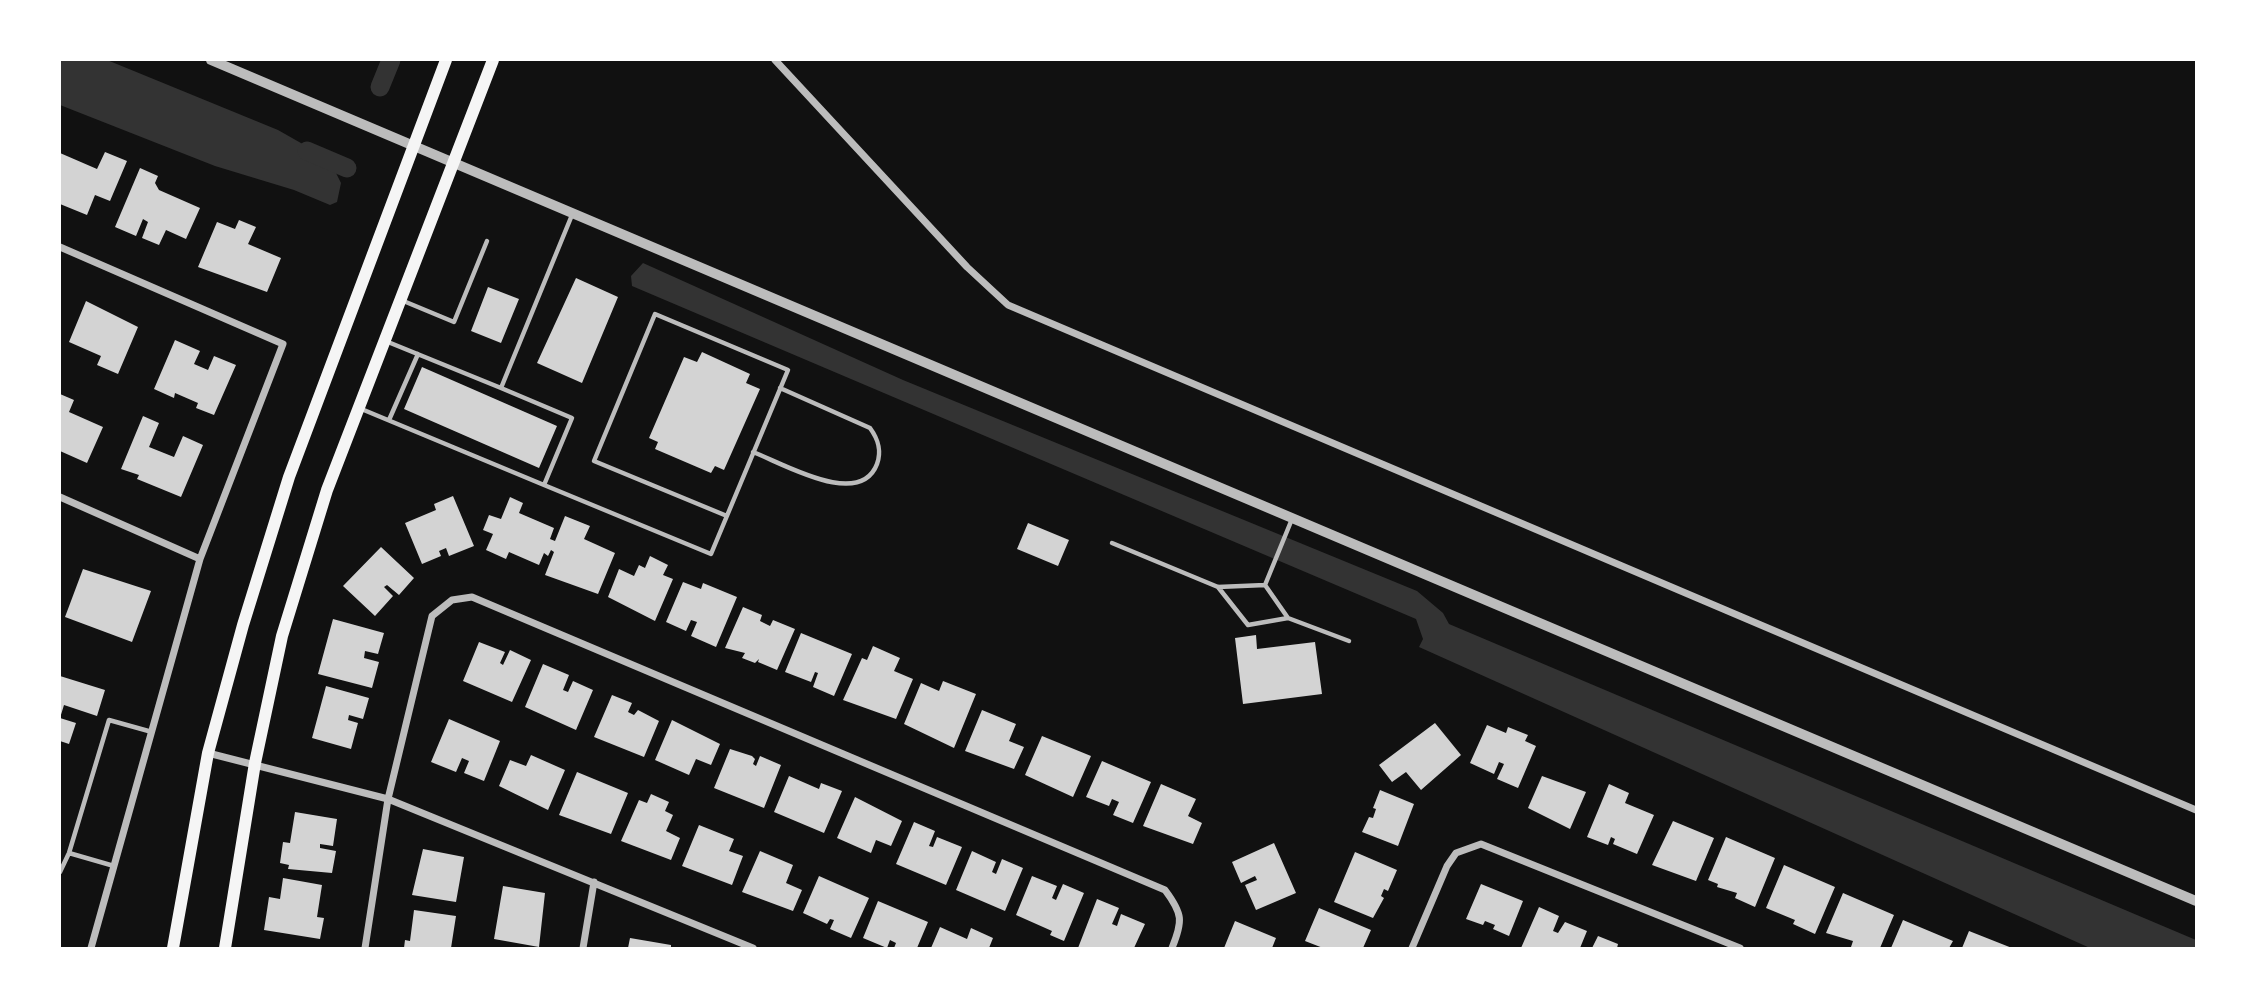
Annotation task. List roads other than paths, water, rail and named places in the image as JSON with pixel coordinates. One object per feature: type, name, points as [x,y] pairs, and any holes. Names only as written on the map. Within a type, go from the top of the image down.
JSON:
[{"type":"main road","points":[[173,948],[208,753],[243,625],[289,477],[412,144],[446,60]]},
{"type":"main road","points":[[225,948],[256,763],[282,636],[327,490],[493,60]]},
{"type":"street","points":[[211,60],[574,211],[2196,901]]},
{"type":"street","points":[[775,60],[967,267],[1008,305],[2196,810]]},
{"type":"street","points":[[60,247],[283,344],[200,559],[91,948]]},
{"type":"street","points":[[60,497],[200,559]]},
{"type":"street","points":[[365,948],[388,799],[432,616],[452,600],[472,597],[1165,890],[1179,908],[1181,927],[1172,948]]},
{"type":"street","points":[[208,753],[256,763],[388,799],[753,948]]},
{"type":"street","points":[[1412,948],[1455,853],[1480,844],[1497,848],[1740,948]]},
{"type":"street","points":[[583,948],[593,883]]},
{"type":"lane","points":[[501,388],[574,211]]},
{"type":"lane","points":[[400,300],[454,322],[487,242]]},
{"type":"lane","points":[[359,408],[711,554],[727,516],[753,452],[788,370],[655,314],[594,461],[727,516]]},
{"type":"lane","points":[[384,340],[572,418],[544,485]]},
{"type":"lane","points":[[389,420],[418,354]]},
{"type":"lane","points":[[753,452],[836,484],[858,483],[875,469],[880,448],[870,428],[780,388]]},
{"type":"lane","points":[[1265,585],[1293,517]]},
{"type":"lane","points":[[1112,543],[1217,587],[1265,585]]},
{"type":"lane","points":[[1265,585],[1288,618]]},
{"type":"lane","points":[[1217,587],[1248,625],[1288,618],[1349,641]]},
{"type":"lane","points":[[60,872],[69,853],[109,720],[152,732]]},
{"type":"lane","points":[[69,853],[114,866]]},
{"type":"waterway","points":[[380,87],[391,60]]},
{"type":"waterway","points":[[307,151],[347,168]]}]
